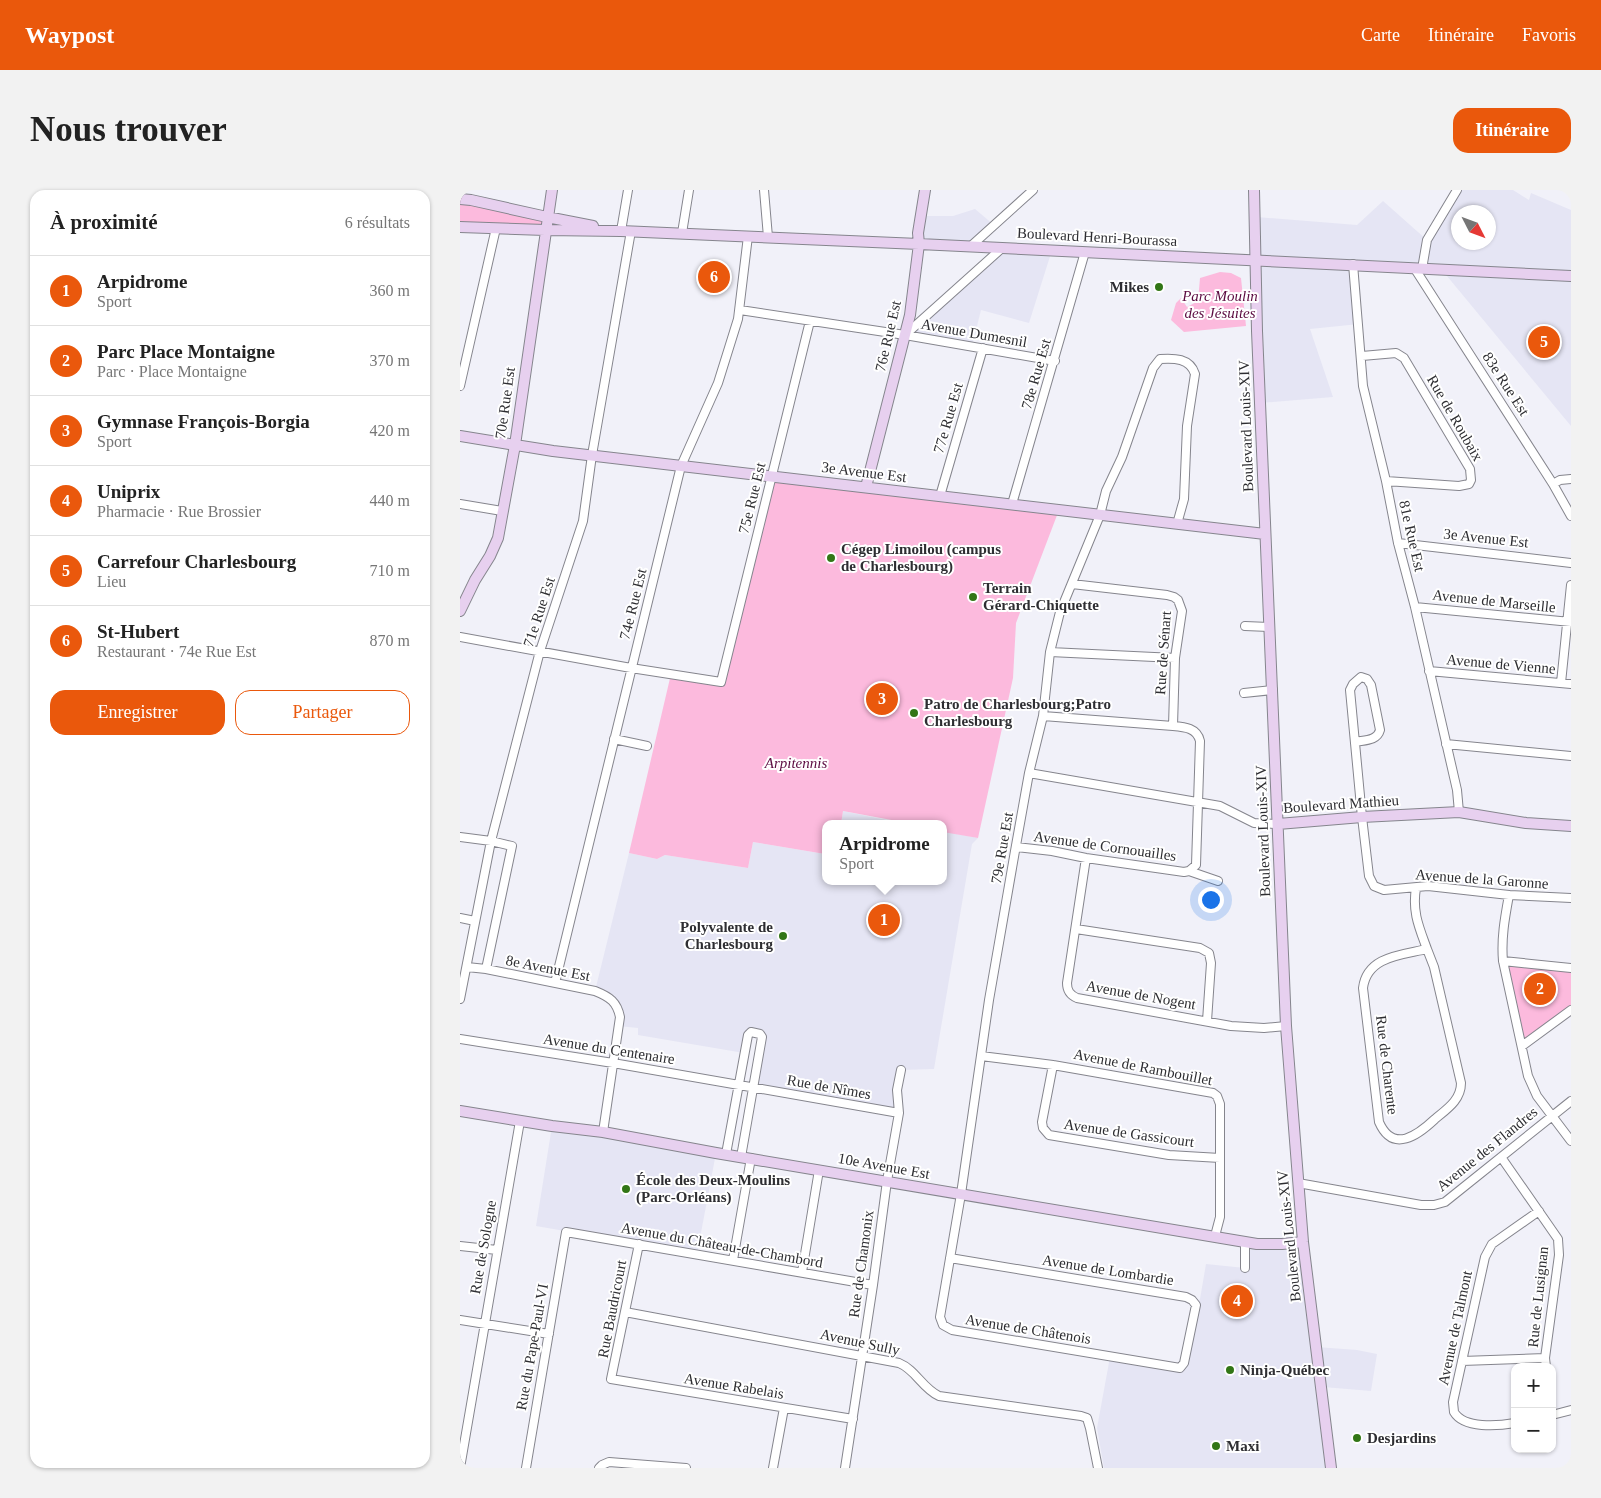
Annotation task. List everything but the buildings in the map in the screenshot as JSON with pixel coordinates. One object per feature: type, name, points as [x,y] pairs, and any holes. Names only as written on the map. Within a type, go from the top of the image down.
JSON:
[{"type":"street","name":"70e Rue Est","points":[[460,611],[498,538],[515,445],[552,190]]},
{"type":"street","name":"71e Rue Est","points":[[460,999],[491,841],[540,651],[583,522],[626,231],[628,190]]},
{"type":"street","points":[[682,233],[688,190]]},
{"type":"street","points":[[764,190],[768,237]]},
{"type":"street","name":"76e Rue Est","points":[[866,487],[910,315],[920,244],[918,233],[925,190]]},
{"type":"street","points":[[971,246],[1033,190]]},
{"type":"street","name":"Boulevard Louis-XIV","points":[[1254,190],[1265,534],[1286,1026],[1303,1242],[1331,1468]]},
{"type":"street","points":[[1418,269],[1427,240],[1457,190]]},
{"type":"street","name":"Boulevard Henri-Bourassa","points":[[460,198],[547,218],[626,231]]},
{"type":"street","name":"Boulevard Henri-Bourassa","points":[[463,226],[682,233],[971,246],[1571,276]]},
{"type":"street","points":[[460,386],[496,228]]},
{"type":"street","name":"74e Rue Est","points":[[555,983],[680,466],[718,383],[738,319],[748,236]]},
{"type":"street","points":[[905,335],[1002,248]]},
{"type":"street","name":"78e Rue Est","points":[[1012,504],[1085,252]]},
{"type":"street","name":"81e Rue Est","points":[[1353,264],[1363,386],[1457,790],[1458,812]]},
{"type":"street","name":"83e Rue Est","points":[[1418,269],[1553,484],[1571,516]]},
{"type":"street","name":"Avenue Dumesnil","points":[[740,310],[905,335],[1054,361]]},
{"type":"street","name":"75e Rue Est","points":[[631,668],[721,682],[810,321]]},
{"type":"street","name":"77e Rue Est","points":[[940,496],[983,348]]},
{"type":"street","name":"Rue de Roubaix","points":[[1362,356],[1396,353],[1404,358],[1472,475],[1472,480],[1469,484],[1459,486],[1386,481]]},
{"type":"street","name":"79e Rue Est","points":[[961,1194],[981,1056],[1016,847],[1029,773],[1043,716],[1050,652],[1060,612],[1100,514],[1106,491],[1122,457],[1153,368],[1160,359],[1188,363],[1193,368],[1194,374],[1187,426],[1184,499],[1177,524]]},
{"type":"street","name":"3e Avenue Est","points":[[460,436],[592,456],[1265,534]]},
{"type":"street","points":[[1553,484],[1560,480],[1571,479]]},
{"type":"street","points":[[460,504],[502,511]]},
{"type":"street","name":"3e Avenue Est","points":[[1398,543],[1571,562]]},
{"type":"street","name":"Rue de Sénart","points":[[1072,584],[1174,597],[1181,605],[1182,611],[1175,658],[1172,726]]},
{"type":"street","points":[[1561,683],[1569,622],[1571,585]]},
{"type":"street","name":"Avenue de Marseille","points":[[1415,607],[1569,622]]},
{"type":"street","points":[[1245,626],[1269,627]]},
{"type":"street","points":[[460,637],[631,668]]},
{"type":"street","points":[[1050,652],[1175,658]]},
{"type":"street","name":"Avenue de Vienne","points":[[1429,671],[1571,684]]},
{"type":"street","points":[[1355,742],[1376,738],[1380,730],[1371,685],[1367,679],[1362,677],[1353,684],[1350,690],[1362,817]]},
{"type":"street","points":[[1244,693],[1273,690]]},
{"type":"street","name":"Avenue de Cornouailles","points":[[1043,716],[1172,726],[1187,728],[1196,732],[1200,742],[1197,860],[1196,865],[1190,872]]},
{"type":"street","points":[[614,739],[646,746]]},
{"type":"street","points":[[1446,744],[1571,756]]},
{"type":"street","name":"Boulevard Mathieu","points":[[1029,773],[1220,806],[1254,823],[1278,824],[1458,812],[1526,823],[1571,826]]},
{"type":"street","name":"Avenue de la Garonne","points":[[1362,817],[1371,882],[1374,886],[1384,890],[1428,886],[1571,898]]},
{"type":"street","points":[[460,837],[512,846],[486,969]]},
{"type":"street","name":"Avenue de Cornouailles","points":[[1016,847],[1190,872],[1218,881]]},
{"type":"street","name":"Avenue de Nogent","points":[[1086,858],[1067,983],[1068,992],[1072,996],[1231,1026],[1264,1028],[1286,1026]]},
{"type":"street","name":"Rue de Charente","points":[[1416,888],[1415,914],[1434,967],[1462,1083],[1462,1090],[1454,1103],[1420,1132],[1406,1139],[1395,1139],[1385,1133],[1379,1122],[1363,988],[1365,978],[1372,967],[1384,960],[1427,949]]},
{"type":"street","points":[[1509,894],[1503,928],[1503,961],[1528,1076],[1537,1096],[1571,1141]]},
{"type":"street","points":[[460,918],[474,921]]},
{"type":"street","points":[[1076,929],[1206,950],[1209,953],[1211,963],[1207,1021]]},
{"type":"street","points":[[1503,961],[1571,968]]},
{"type":"street","name":"8e Avenue Est","points":[[467,967],[486,969],[596,991],[610,997],[618,1006],[620,1017],[613,1063]]},
{"type":"street","points":[[1522,1046],[1571,1010]]},
{"type":"street","points":[[726,1154],[748,1035],[750,1032],[760,1034],[762,1037],[733,1260]]},
{"type":"street","name":"Avenue du Centenaire","points":[[460,1039],[754,1087]]},
{"type":"street","name":"Avenue de Rambouillet","points":[[981,1056],[1053,1064],[1213,1093],[1217,1096],[1220,1104],[1220,1217],[1215,1236]]},
{"type":"street","points":[[603,1132],[613,1063]]},
{"type":"street","name":"Avenue de Gassicourt","points":[[1053,1064],[1042,1122],[1043,1128],[1049,1135],[1169,1155],[1220,1158]]},
{"type":"street","points":[[887,1182],[899,1113],[897,1090],[901,1070]]},
{"type":"street","name":"Rue de Nîmes","points":[[754,1087],[899,1113]]},
{"type":"street","name":"Avenue des Flandres","points":[[1298,1183],[1404,1203],[1434,1205],[1445,1202],[1571,1101]]},
{"type":"street","name":"10e Avenue Est","points":[[460,1111],[603,1132],[1257,1244],[1303,1242]]},
{"type":"street","name":"Rue de Sologne","points":[[460,1468],[496,1250],[520,1121]]},
{"type":"street","name":"Rue de Lusignan","points":[[1501,1157],[1554,1232],[1558,1246],[1559,1255],[1546,1363]]},
{"type":"street","points":[[802,1272],[819,1170]]},
{"type":"street","name":"Rue de Chamonix","points":[[845,1468],[887,1182]]},
{"type":"street","name":"Avenue de Châtenois","points":[[961,1194],[940,1317],[941,1322],[947,1328],[1176,1368],[1181,1366]]},
{"type":"street","name":"Avenue de Talmont","points":[[1511,1423],[1496,1425],[1469,1423],[1457,1417],[1454,1412],[1453,1402],[1485,1257],[1492,1244],[1539,1211]]},
{"type":"street","name":"Avenue du Château-de-Chambord","points":[[566,1232],[873,1285]]},
{"type":"street","name":"Rue du Pape-Paul-VI","points":[[526,1468],[566,1232]]},
{"type":"street","points":[[1245,1242],[1245,1268]]},
{"type":"street","name":"Rue Baudricourt","points":[[611,1379],[639,1244]]},
{"type":"street","points":[[460,1246],[496,1250]]},
{"type":"street","name":"Avenue de Lombardie","points":[[950,1258],[1186,1297],[1196,1305],[1184,1363],[1181,1366]]},
{"type":"street","name":"Avenue Sully","points":[[625,1312],[862,1355],[904,1365],[915,1372],[928,1390],[939,1396],[1081,1416],[1087,1418],[1098,1468]]},
{"type":"street","points":[[460,1320],[549,1334]]},
{"type":"street","points":[[1462,1361],[1545,1358]]},
{"type":"street","name":"Avenue Rabelais","points":[[611,1379],[853,1419]]},
{"type":"street","points":[[773,1468],[784,1408]]},
{"type":"street","points":[[1556,1414],[1571,1410]]},
{"type":"street","points":[[599,1468],[609,1462],[686,1468]]},
{"type":"shaded area","points":[[1457,190],[1513,190],[1529,200],[1531,193],[1571,210],[1571,426],[1442,270],[1353,264],[1359,324],[1310,329],[1333,397],[1260,403],[1256,217],[1357,225],[1383,201],[1427,240]]},
{"type":"shaded area","points":[[975,209],[994,225],[971,246],[919,244],[921,216],[953,216]]},
{"type":"shaded area","points":[[1002,248],[1052,250],[1029,323],[981,310],[972,346],[905,335]]},
{"type":"shaded area","points":[[843,811],[887,820],[842,820]]},
{"type":"shaded area","name":"Polyvalente de Charlesbourg","points":[[947,832],[978,838],[972,844],[934,1069],[901,1070],[899,1113],[754,1087],[762,1037],[751,1032],[744,1053],[638,1035],[638,1028],[618,1026],[618,1006],[595,991],[629,853],[657,859],[665,855],[748,868],[753,842],[822,854],[822,885],[947,885]]},
{"type":"shaded area","name":"École des Deux-Moulins (Parc-Orléans)","points":[[552,1126],[716,1153],[697,1254],[536,1226]]},
{"type":"shaded area","points":[[1245,1242],[1303,1242],[1317,1347],[1357,1350],[1377,1354],[1371,1391],[1323,1387],[1331,1468],[1104,1468],[1097,1428],[1110,1357],[1180,1368],[1196,1305],[1200,1299],[1206,1264],[1245,1268]]},
{"type":"green space","points":[[460,197],[547,217],[545,230],[460,227]]},
{"type":"green space","name":"Parc Moulin des Jésuites","points":[[1220,272],[1231,273],[1241,278],[1246,326],[1184,332],[1171,320],[1176,303],[1181,298],[1187,307],[1198,301],[1200,278]]},
{"type":"green space","name":"Arpitennis","points":[[772,476],[1059,510],[1016,623],[1013,678],[978,838],[947,833],[947,820],[891,820],[843,811],[842,820],[822,820],[822,854],[753,842],[748,868],[665,855],[657,859],[629,853],[671,674],[721,682]]},
{"type":"green space","points":[[1503,961],[1571,968],[1571,1010],[1522,1046]]},
{"type":"place","name":"St-Hubert","points":[[714,277]]},
{"type":"place","name":"Mikes","points":[[1159,287]]},
{"type":"place","name":"Carrefour Charlesbourg","points":[[1544,342]]},
{"type":"place","name":"Cégep Limoilou (campus de Charlesbourg)","points":[[831,558]]},
{"type":"place","name":"Terrain Gérard-Chiquette","points":[[973,597]]},
{"type":"place","name":"Gymnase François-Borgia","points":[[882,699]]},
{"type":"place","name":"Patro de Charlesbourg;Patro Charlesbourg","points":[[914,713]]},
{"type":"place","name":"Arpidrome","points":[[884,920]]},
{"type":"place","name":"Polyvalente de Charlesbourg","points":[[783,936]]},
{"type":"place","name":"Parc Place Montaigne","points":[[1540,989]]},
{"type":"place","name":"École des Deux-Moulins (Parc-Orléans)","points":[[626,1189]]},
{"type":"place","name":"Uniprix","points":[[1237,1301]]},
{"type":"place","name":"Ninja-Québec","points":[[1230,1370]]},
{"type":"place","name":"Desjardins","points":[[1357,1438]]},
{"type":"place","name":"Maxi","points":[[1216,1446]]}]
